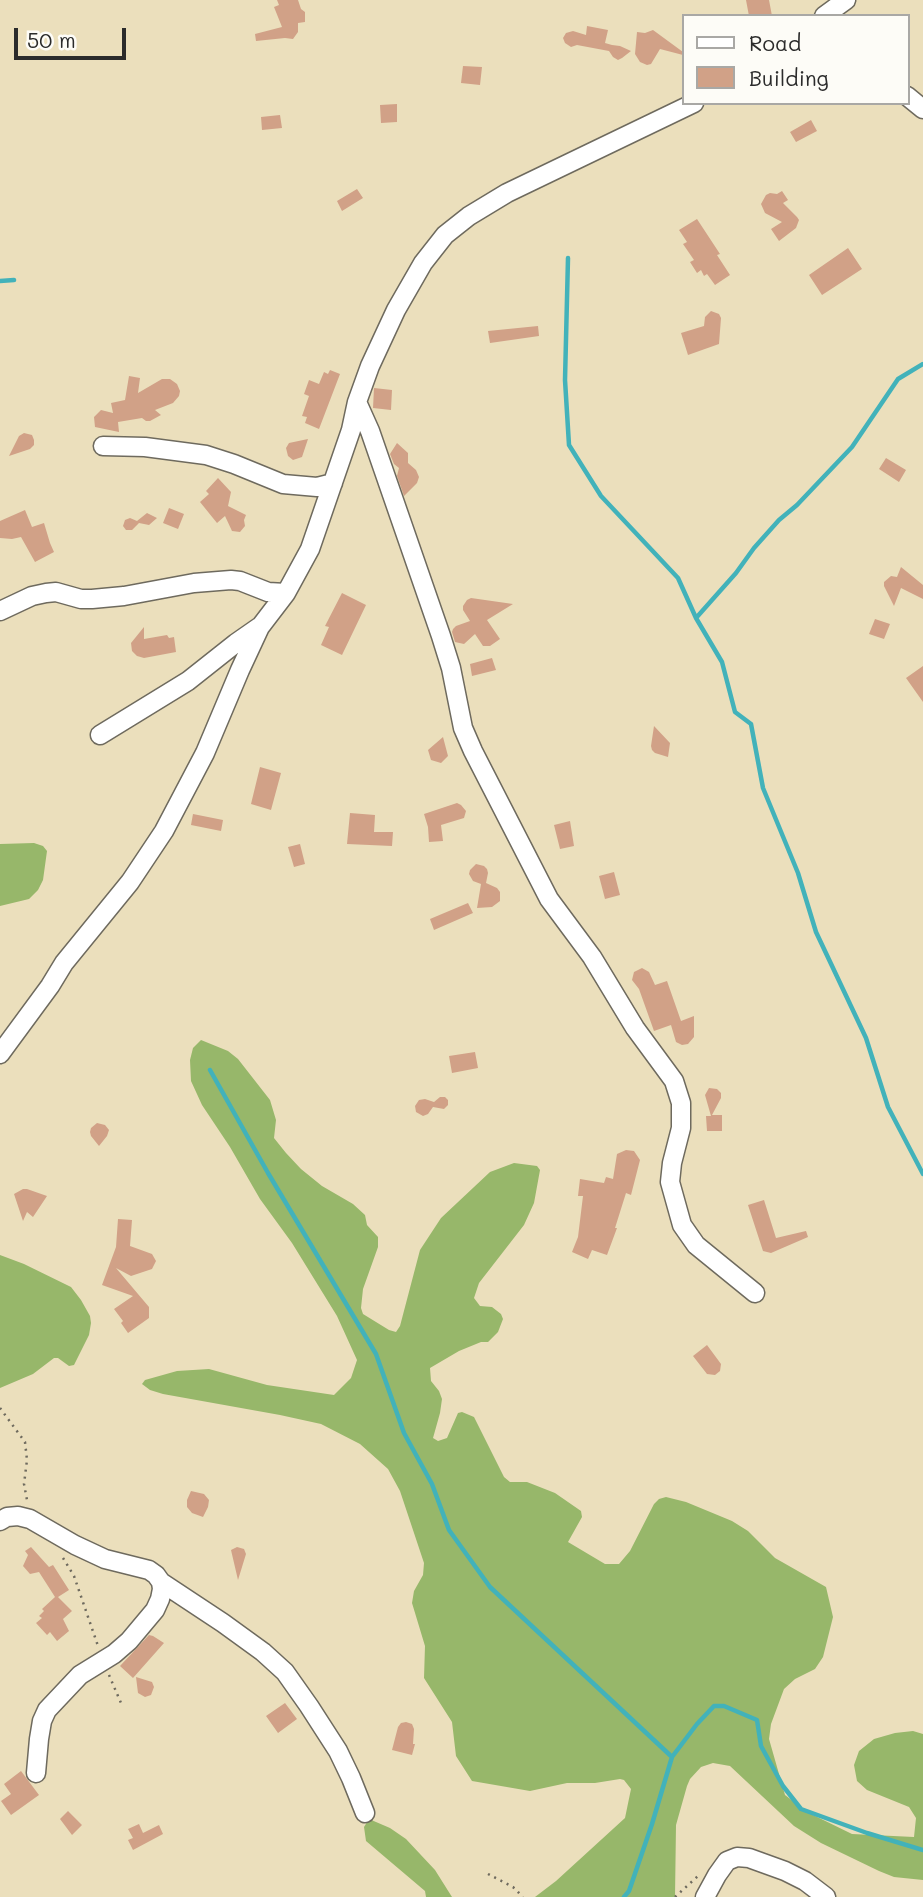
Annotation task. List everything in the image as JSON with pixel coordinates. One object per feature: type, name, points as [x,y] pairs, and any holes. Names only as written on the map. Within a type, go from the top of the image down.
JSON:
[{"type":"street","points":[[0,1054],[64,963],[130,882],[164,831],[205,752],[260,627],[286,593],[310,549],[370,366],[396,310],[423,263],[445,235],[469,216],[518,187],[690,105]]},
{"type":"street","points":[[357,402],[370,431],[441,636],[451,668],[463,728],[472,751],[549,899],[592,957],[635,1028],[674,1081],[681,1103],[681,1128],[670,1182],[682,1225],[696,1245],[755,1293]]},
{"type":"street","points":[[103,446],[145,447],[206,455],[283,484],[332,484]]},
{"type":"street","points":[[0,611],[32,596],[46,593],[56,592],[92,599],[231,580],[268,592],[286,593]]},
{"type":"street","points":[[100,735],[188,681],[260,627]]},
{"type":"street","points":[[0,1521],[18,1516],[30,1519],[104,1559],[149,1570],[161,1582],[263,1652],[285,1672],[338,1751],[365,1813]]},
{"type":"street","points":[[36,1773],[42,1721],[47,1710],[80,1675],[114,1654],[148,1620],[160,1599],[161,1582]]},
{"type":"street","points":[[705,1897],[727,1861],[737,1857],[748,1858],[785,1871],[826,1897]]},
{"type":"path","points":[[488,1874],[513,1887],[523,1897]]},
{"type":"green space","points":[[34,843],[43,846],[47,851],[43,880],[38,890],[29,899],[0,906],[0,844]]},
{"type":"green space","points":[[201,1040],[228,1051],[238,1059],[270,1100],[276,1120],[274,1138],[286,1153],[322,1186],[353,1204],[365,1215],[367,1225],[378,1237],[378,1247],[363,1289],[361,1308],[363,1314],[389,1330],[396,1332],[400,1326],[420,1250],[441,1218],[490,1172],[514,1163],[537,1166],[540,1170],[534,1203],[524,1225],[479,1283],[474,1298],[480,1306],[492,1307],[501,1314],[503,1319],[498,1332],[488,1342],[459,1351],[430,1368],[431,1381],[442,1399],[433,1438],[438,1441],[447,1438],[458,1413],[474,1417],[504,1477],[510,1482],[527,1482],[555,1493],[581,1511],[582,1517],[568,1542],[605,1564],[619,1564],[630,1551],[654,1504],[666,1497],[686,1502],[732,1521],[748,1531],[775,1558],[826,1587],[833,1617],[823,1657],[815,1669],[795,1679],[784,1689],[771,1724],[769,1739],[785,1795],[809,1813],[852,1834],[914,1837],[916,1818],[909,1807],[867,1790],[857,1781],[854,1765],[859,1751],[874,1739],[913,1731],[923,1734],[923,1880],[894,1877],[821,1843],[794,1826],[730,1766],[713,1763],[701,1767],[687,1786],[676,1825],[675,1897],[535,1897],[625,1818],[631,1789],[620,1779],[595,1783],[567,1783],[530,1791],[472,1781],[456,1756],[452,1722],[424,1678],[425,1646],[412,1603],[414,1591],[423,1575],[424,1563],[400,1491],[388,1469],[360,1444],[321,1424],[163,1394],[142,1384],[145,1380],[177,1371],[209,1369],[267,1385],[334,1395],[351,1378],[357,1360],[337,1316],[202,1105],[191,1081],[190,1060],[193,1048]]},
{"type":"green space","points":[[0,1255],[71,1287],[90,1316],[91,1323],[89,1335],[74,1365],[69,1366],[54,1358],[33,1374],[0,1388]]},
{"type":"green space","points":[[369,1819],[406,1839],[435,1870],[452,1897],[426,1897],[425,1891],[366,1841],[364,1827]]},
{"type":"building","points":[[277,0],[298,0],[305,12],[305,22],[298,23],[298,32],[293,39],[256,41],[255,34],[282,27],[274,7],[279,5]]},
{"type":"building","points":[[746,0],[769,0],[772,14],[749,14]]},
{"type":"building","points":[[587,26],[608,30],[605,43],[631,51],[618,60],[609,51],[577,45],[571,47],[565,43],[563,38],[566,33],[573,31],[586,35]]},
{"type":"building","points":[[653,30],[682,51],[682,55],[660,49],[651,64],[640,62],[635,54],[637,32]]},
{"type":"building","points":[[463,66],[482,67],[480,85],[461,83]]},
{"type":"building","points":[[397,104],[397,122],[381,123],[380,105]]},
{"type":"building","points":[[280,115],[282,128],[262,130],[261,117]]},
{"type":"building","points":[[811,120],[817,131],[796,142],[790,132]]},
{"type":"building","points":[[357,189],[363,198],[342,211],[337,201]]},
{"type":"building","points":[[782,191],[788,200],[783,203],[799,220],[796,228],[779,241],[771,229],[782,222],[765,213],[761,204],[766,195]]},
{"type":"building","points":[[697,219],[730,275],[715,285],[701,270],[697,273],[690,262],[694,260],[683,244],[687,242],[679,230]]},
{"type":"building","points":[[848,248],[862,269],[822,295],[809,275]]},
{"type":"building","points":[[711,311],[719,314],[721,318],[719,344],[688,355],[681,333],[704,326],[705,317]]},
{"type":"building","points":[[538,326],[539,336],[490,343],[488,331]]},
{"type":"building","points":[[330,370],[340,374],[319,429],[305,423],[307,417],[302,416],[309,396],[304,394],[309,380],[319,384],[324,372],[328,374]]},
{"type":"building","points":[[129,376],[140,378],[138,393],[162,379],[170,379],[177,384],[179,396],[173,403],[155,410],[161,415],[150,421],[142,418],[118,422],[119,432],[95,427],[94,417],[101,410],[113,413],[111,403],[125,400]]},
{"type":"building","points":[[374,388],[392,390],[391,410],[373,408]]},
{"type":"building","points":[[24,433],[32,435],[34,445],[9,456],[19,436]]},
{"type":"building","points":[[308,439],[302,457],[293,460],[288,456],[286,448],[289,443]]},
{"type":"building","points":[[397,443],[408,453],[408,463],[419,477],[417,483],[404,496],[397,476],[399,468],[390,454]]},
{"type":"building","points":[[886,458],[906,470],[899,482],[879,469]]},
{"type":"building","points":[[218,478],[231,492],[228,506],[246,515],[245,526],[240,532],[232,531],[225,516],[217,523],[200,502],[209,494],[206,491]]},
{"type":"building","points":[[169,508],[184,514],[178,529],[163,523]]},
{"type":"building","points":[[25,510],[32,527],[44,523],[54,552],[35,562],[21,537],[0,538],[0,521]]},
{"type":"building","points":[[147,513],[157,518],[149,525],[139,523],[132,530],[126,530],[123,526],[125,520],[130,518],[137,521]]},
{"type":"building","points":[[901,567],[923,585],[923,599],[901,588],[894,606],[884,582],[891,576],[897,577]]},
{"type":"building","points":[[342,593],[366,605],[342,655],[321,645],[329,627],[325,626]]},
{"type":"building","points":[[471,598],[513,604],[487,620],[500,639],[490,646],[483,646],[475,634],[464,644],[455,642],[453,629],[470,621],[463,606]]},
{"type":"building","points":[[875,619],[890,624],[884,639],[869,634]]},
{"type":"building","points":[[144,627],[144,639],[167,635],[169,638],[174,637],[176,652],[144,658],[137,656],[132,651],[131,643]]},
{"type":"building","points":[[492,658],[496,670],[472,676],[470,664]]},
{"type":"building","points":[[923,666],[923,702],[906,678]]},
{"type":"building","points":[[654,726],[670,743],[668,757],[652,750]]},
{"type":"building","points":[[443,737],[448,756],[441,763],[431,760],[428,750]]},
{"type":"building","points":[[260,767],[281,773],[271,810],[251,804]]},
{"type":"building","points":[[457,803],[466,811],[464,818],[441,825],[443,841],[429,842],[424,814]]},
{"type":"building","points":[[350,813],[375,815],[374,832],[393,832],[392,846],[347,844]]},
{"type":"building","points":[[193,814],[223,820],[221,831],[191,825]]},
{"type":"building","points":[[570,821],[574,846],[560,849],[554,825]]},
{"type":"building","points":[[300,844],[305,864],[294,867],[288,847]]},
{"type":"building","points":[[476,864],[487,869],[486,883],[500,892],[500,901],[492,907],[477,908],[481,884],[473,881],[469,874]]},
{"type":"building","points":[[614,872],[620,895],[605,899],[599,876]]},
{"type":"building","points":[[468,903],[473,913],[434,930],[430,919]]},
{"type":"building","points":[[642,968],[649,972],[655,985],[667,981],[681,1021],[694,1016],[694,1037],[688,1044],[676,1042],[671,1025],[654,1031],[639,989],[632,980],[634,972]]},
{"type":"building","points":[[475,1052],[478,1068],[452,1073],[449,1056]]},
{"type":"building","points":[[709,1088],[717,1089],[721,1093],[712,1115],[722,1115],[722,1131],[707,1131],[706,1116],[711,1116],[705,1095]]},
{"type":"building","points":[[440,1097],[448,1100],[444,1109],[433,1107],[423,1116],[416,1112],[415,1106],[419,1100],[434,1102]]},
{"type":"building","points":[[97,1123],[105,1125],[109,1130],[99,1146],[90,1132]]},
{"type":"building","points":[[626,1150],[634,1151],[640,1160],[631,1195],[626,1193],[607,1255],[592,1250],[588,1259],[572,1252],[578,1237],[583,1196],[578,1196],[580,1179],[604,1183],[606,1177],[613,1179],[617,1154]]},
{"type":"building","points":[[23,1189],[47,1196],[33,1217],[27,1212],[23,1221],[14,1194]]},
{"type":"building","points":[[764,1200],[776,1238],[806,1231],[808,1237],[771,1253],[763,1251],[748,1205]]},
{"type":"building","points":[[118,1219],[132,1220],[130,1246],[152,1254],[156,1261],[152,1269],[131,1276],[116,1268],[149,1307],[149,1318],[128,1333],[114,1309],[133,1296],[102,1285],[116,1247]]},
{"type":"building","points":[[707,1345],[721,1364],[720,1371],[715,1375],[707,1374],[693,1356]]},
{"type":"building","points":[[191,1491],[204,1494],[209,1500],[203,1517],[192,1513],[187,1507]]},
{"type":"building","points":[[31,1547],[49,1567],[53,1565],[69,1590],[58,1597],[72,1611],[63,1619],[69,1631],[57,1641],[50,1632],[47,1635],[36,1623],[42,1618],[39,1616],[44,1611],[42,1609],[55,1597],[39,1572],[30,1574],[23,1566],[28,1555],[25,1551]]},
{"type":"building","points":[[237,1547],[244,1549],[246,1554],[238,1580],[231,1550]]},
{"type":"building","points":[[149,1635],[164,1643],[133,1678],[120,1666]]},
{"type":"building","points":[[136,1677],[152,1682],[154,1687],[151,1695],[145,1697],[138,1693]]},
{"type":"building","points":[[285,1703],[297,1719],[278,1733],[266,1716]]},
{"type":"building","points":[[406,1722],[412,1724],[414,1729],[415,1744],[412,1755],[392,1750],[398,1727]]},
{"type":"building","points":[[21,1771],[39,1795],[11,1815],[1,1801],[11,1794],[4,1784]]},
{"type":"building","points":[[68,1811],[82,1825],[72,1835],[60,1819]]},
{"type":"building","points":[[139,1824],[143,1833],[159,1825],[163,1834],[133,1850],[128,1840],[133,1838],[128,1829]]},
{"type":"waterway","points":[[568,258],[565,380],[569,445],[601,496],[678,578],[696,618],[722,662],[735,712],[751,724],[763,788],[798,873],[816,932],[866,1038],[888,1107],[923,1174]]},
{"type":"waterway","points":[[0,281],[14,280]]},
{"type":"waterway","points":[[696,618],[779,520],[797,505],[852,447],[898,379],[923,364]]},
{"type":"waterway","points":[[210,1070],[376,1354],[404,1433],[432,1484],[449,1530],[490,1587],[672,1757]]},
{"type":"waterway","points":[[624,1897],[629,1891],[652,1824],[672,1757],[714,1706],[724,1706],[757,1720],[761,1746],[783,1786],[801,1809],[923,1850]]}]
